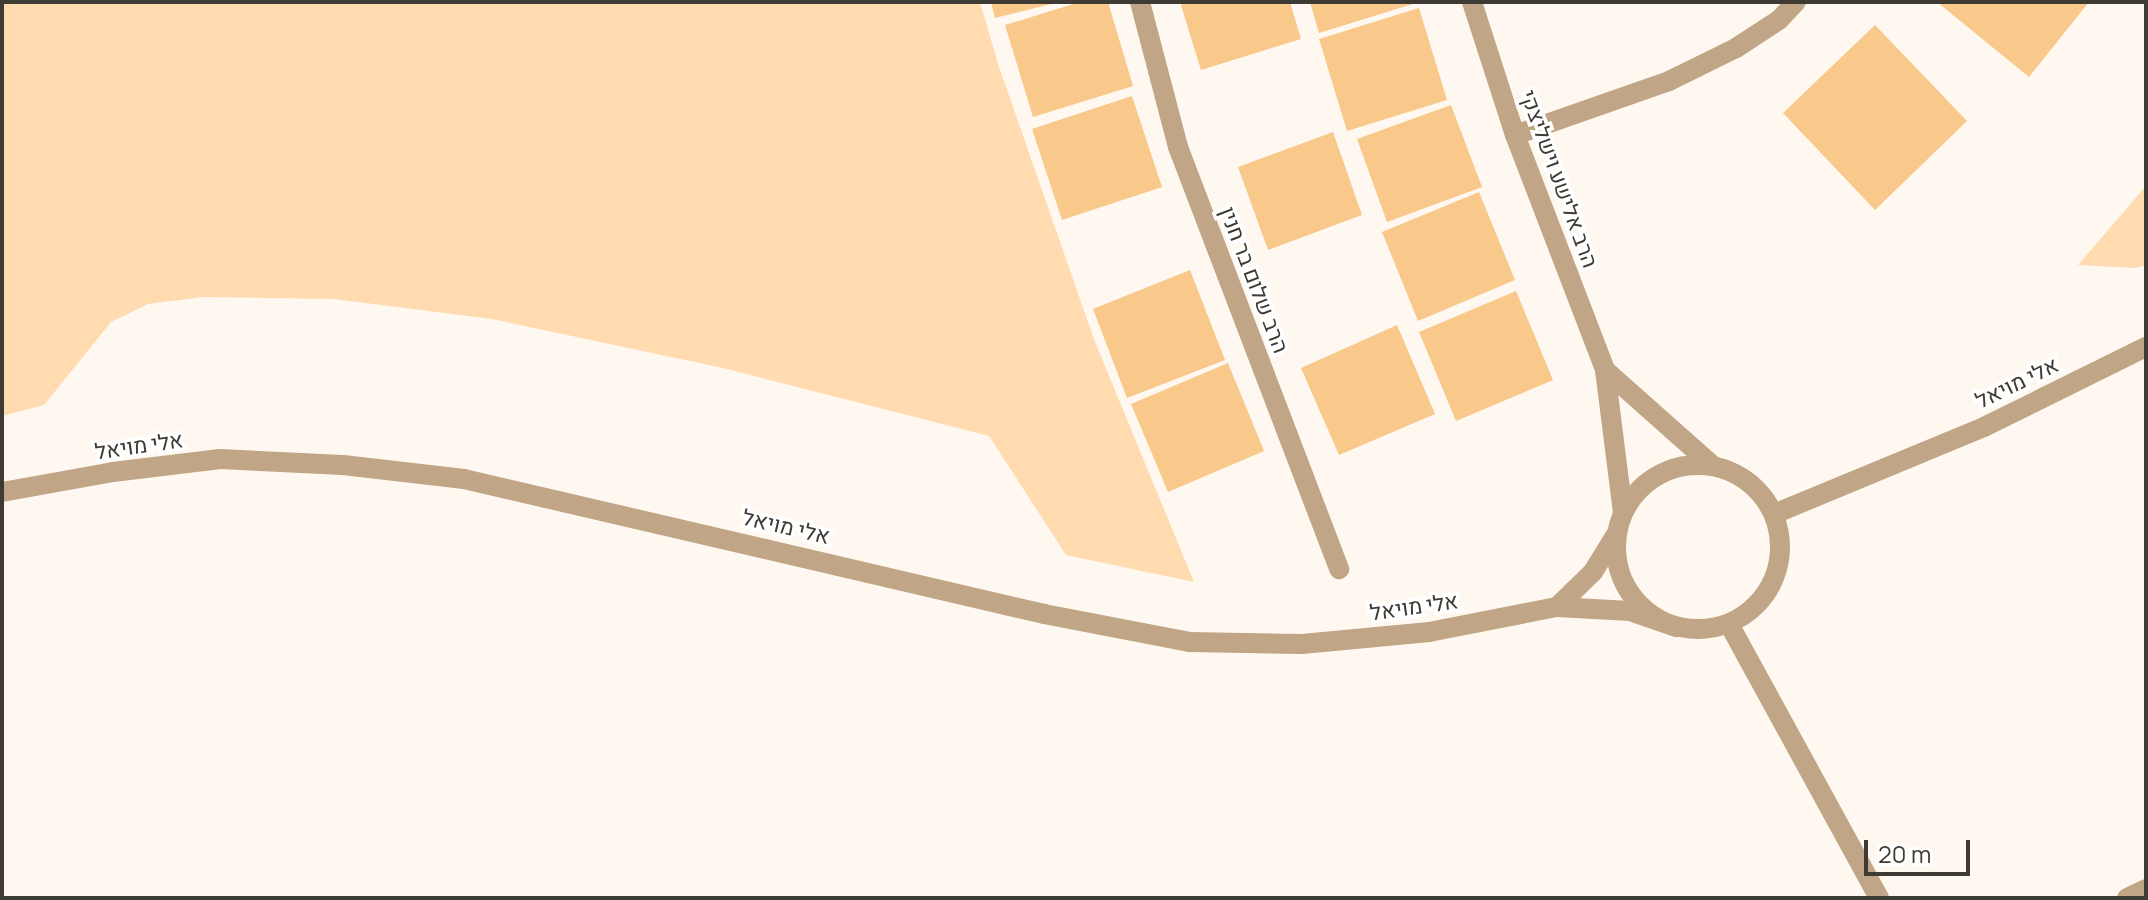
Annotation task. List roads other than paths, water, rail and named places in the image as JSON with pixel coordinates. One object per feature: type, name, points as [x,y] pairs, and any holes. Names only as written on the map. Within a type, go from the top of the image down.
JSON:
[{"type":"street","name":"הרב שלום בר חנין","points":[[1140,2],[1178,147],[1339,569]]},
{"type":"street","name":"הרב אלישע וישליצקי","points":[[1472,2],[1515,135],[1605,370],[1620,523]]},
{"type":"street","points":[[1515,135],[1669,81],[1736,48],[1779,20],[1796,2]]},
{"type":"street","name":"אלי מויאל","points":[[1774,514],[1984,427],[2146,347]]},
{"type":"street","name":"הרב אלישע וישליצקי","points":[[1605,370],[1712,465]]},
{"type":"street","name":"אלי מויאל","points":[[2,492],[113,472],[220,459],[343,465],[464,479],[1044,614],[1190,642],[1318,643],[1429,632],[1557,607],[1630,611],[1676,627]]},
{"type":"street","points":[[1557,607],[1593,572],[1620,523],[1638,491],[1660,474],[1685,466],[1712,465],[1738,475],[1759,491],[1774,514],[1780,557],[1775,578],[1764,597],[1729,624],[1703,630],[1676,627],[1654,617],[1629,591],[1616,557],[1620,523]]},
{"type":"street","points":[[1729,624],[1879,898]]},
{"type":"street","points":[[2127,898],[2146,889]]}]
